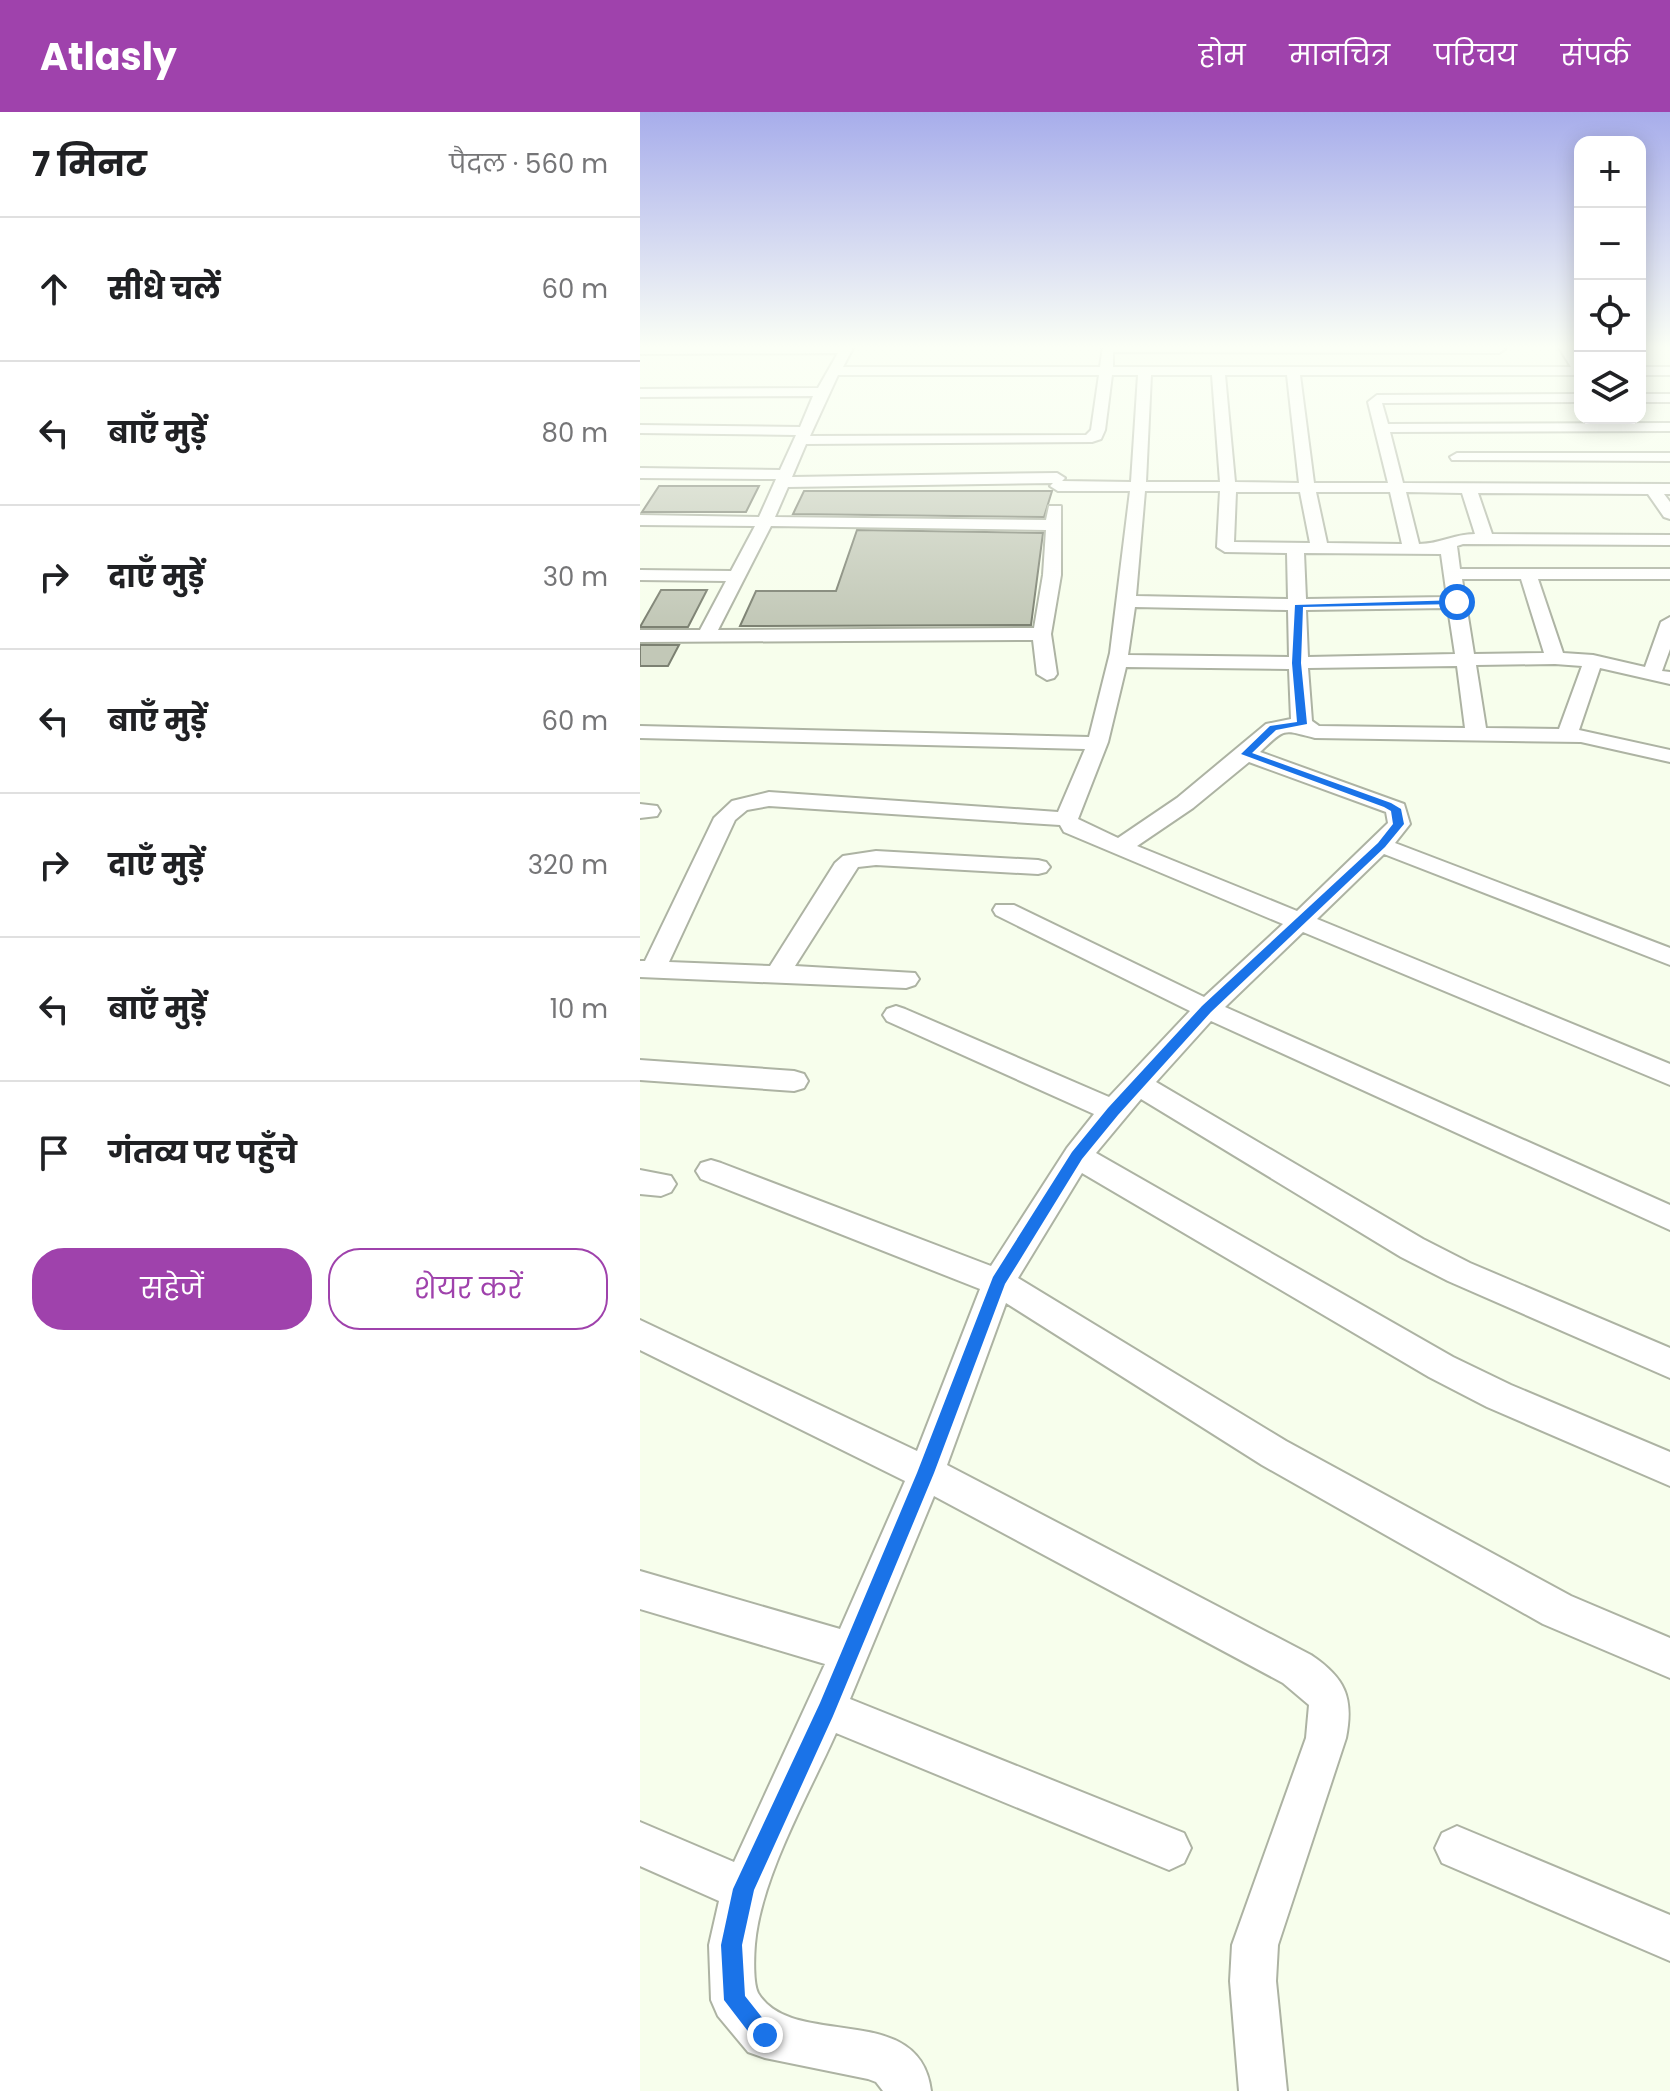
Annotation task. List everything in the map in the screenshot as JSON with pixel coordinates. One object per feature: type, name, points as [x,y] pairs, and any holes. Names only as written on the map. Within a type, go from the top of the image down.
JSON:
[{"type":"street","points":[[706,636],[765,522],[801,438]]},
{"type":"street","points":[[831,438],[1057,464],[1138,487],[1662,489],[1670,514]]},
{"type":"street","points":[[640,473],[784,478],[1057,464],[1093,438]]},
{"type":"street","points":[[1067,819],[1097,743],[1117,661],[1141,438]]},
{"type":"street","points":[[1224,438],[1228,488],[1225,547],[1448,549]]},
{"type":"street","points":[[1301,438],[1307,488],[1320,549]]},
{"type":"street","points":[[1385,438],[1412,549]]},
{"type":"street","points":[[1457,457],[1670,457]]},
{"type":"street","points":[[1047,674],[1042,634],[1052,575],[1057,464]]},
{"type":"street","points":[[1469,489],[1485,539]]},
{"type":"street","points":[[640,520],[1053,525]]},
{"type":"street","points":[[1476,732],[1448,549],[1453,541],[1668,542]]},
{"type":"street","points":[[1295,549],[1299,605],[1296,663],[1302,724]]},
{"type":"street","points":[[1452,574],[1670,574]]},
{"type":"street","points":[[640,575],[738,576]]},
{"type":"street","points":[[1528,575],[1555,658]]},
{"type":"street","points":[[1125,601],[1299,605],[1457,602]]},
{"type":"street","points":[[1117,661],[1296,663],[1555,658],[1593,661],[1661,676],[1670,622]]},
{"type":"street","points":[[640,636],[1042,634]]},
{"type":"street","points":[[1567,735],[1593,661]]},
{"type":"street","points":[[1122,846],[1185,803],[1273,728],[1302,724],[1315,732],[1567,735],[1613,741],[1670,756]]},
{"type":"street","points":[[640,732],[1097,743]]},
{"type":"street","points":[[907,2091],[906,2082],[892,2064],[868,2055],[765,2035],[734,2000],[732,1945],[744,1889],[851,1652],[926,1473],[998,1282],[1077,1156],[1113,1111],[1207,1009],[1381,845],[1399,824],[1396,809],[1246,754]]},
{"type":"street","points":[[906,979],[647,969],[734,806],[769,799],[1067,819],[1081,833],[1122,846],[1670,1075]]},
{"type":"street","points":[[1381,845],[1670,957]]},
{"type":"street","points":[[779,972],[843,868],[851,861],[876,858],[1038,867]]},
{"type":"street","points":[[1005,910],[1207,1009],[1670,1218]]},
{"type":"street","points":[[896,1015],[1113,1111]]},
{"type":"street","points":[[640,1070],[794,1081]]},
{"type":"street","points":[[1140,1085],[1412,1248],[1459,1272],[1670,1363]]},
{"type":"street","points":[[1077,1156],[1407,1350],[1499,1396],[1670,1469]]},
{"type":"street","points":[[711,1171],[998,1282],[1288,1460],[1557,1610],[1670,1658]]},
{"type":"street","points":[[640,1334],[926,1473],[1297,1669],[1324,1687],[1333,1709],[1326,1738],[1255,1945],[1253,1981],[1263,2091]]},
{"type":"street","points":[[640,1590],[851,1652]]},
{"type":"street","points":[[826,1709],[1169,1848]]},
{"type":"street","points":[[640,1844],[744,1889]]},
{"type":"street","points":[[1457,1848],[1670,1938]]},
{"type":"building","points":[[659,486],[759,486],[746,512],[642,512]]},
{"type":"building","points":[[804,491],[1052,491],[1044,517],[793,514]]},
{"type":"building","points":[[857,530],[1043,533],[1031,625],[740,626],[756,591],[836,591]]},
{"type":"building","points":[[661,590],[707,590],[688,627],[640,627]]},
{"type":"building","points":[[640,645],[679,645],[668,666],[640,666]]},
{"type":"route","points":[[765,2035],[734,2000],[732,1945],[744,1889],[826,1709],[926,1473],[998,1282],[1077,1156],[1113,1111],[1207,1009],[1381,845],[1399,824],[1396,809],[1388,805],[1246,754],[1273,728],[1302,724],[1296,663],[1299,605],[1457,602]]}]
